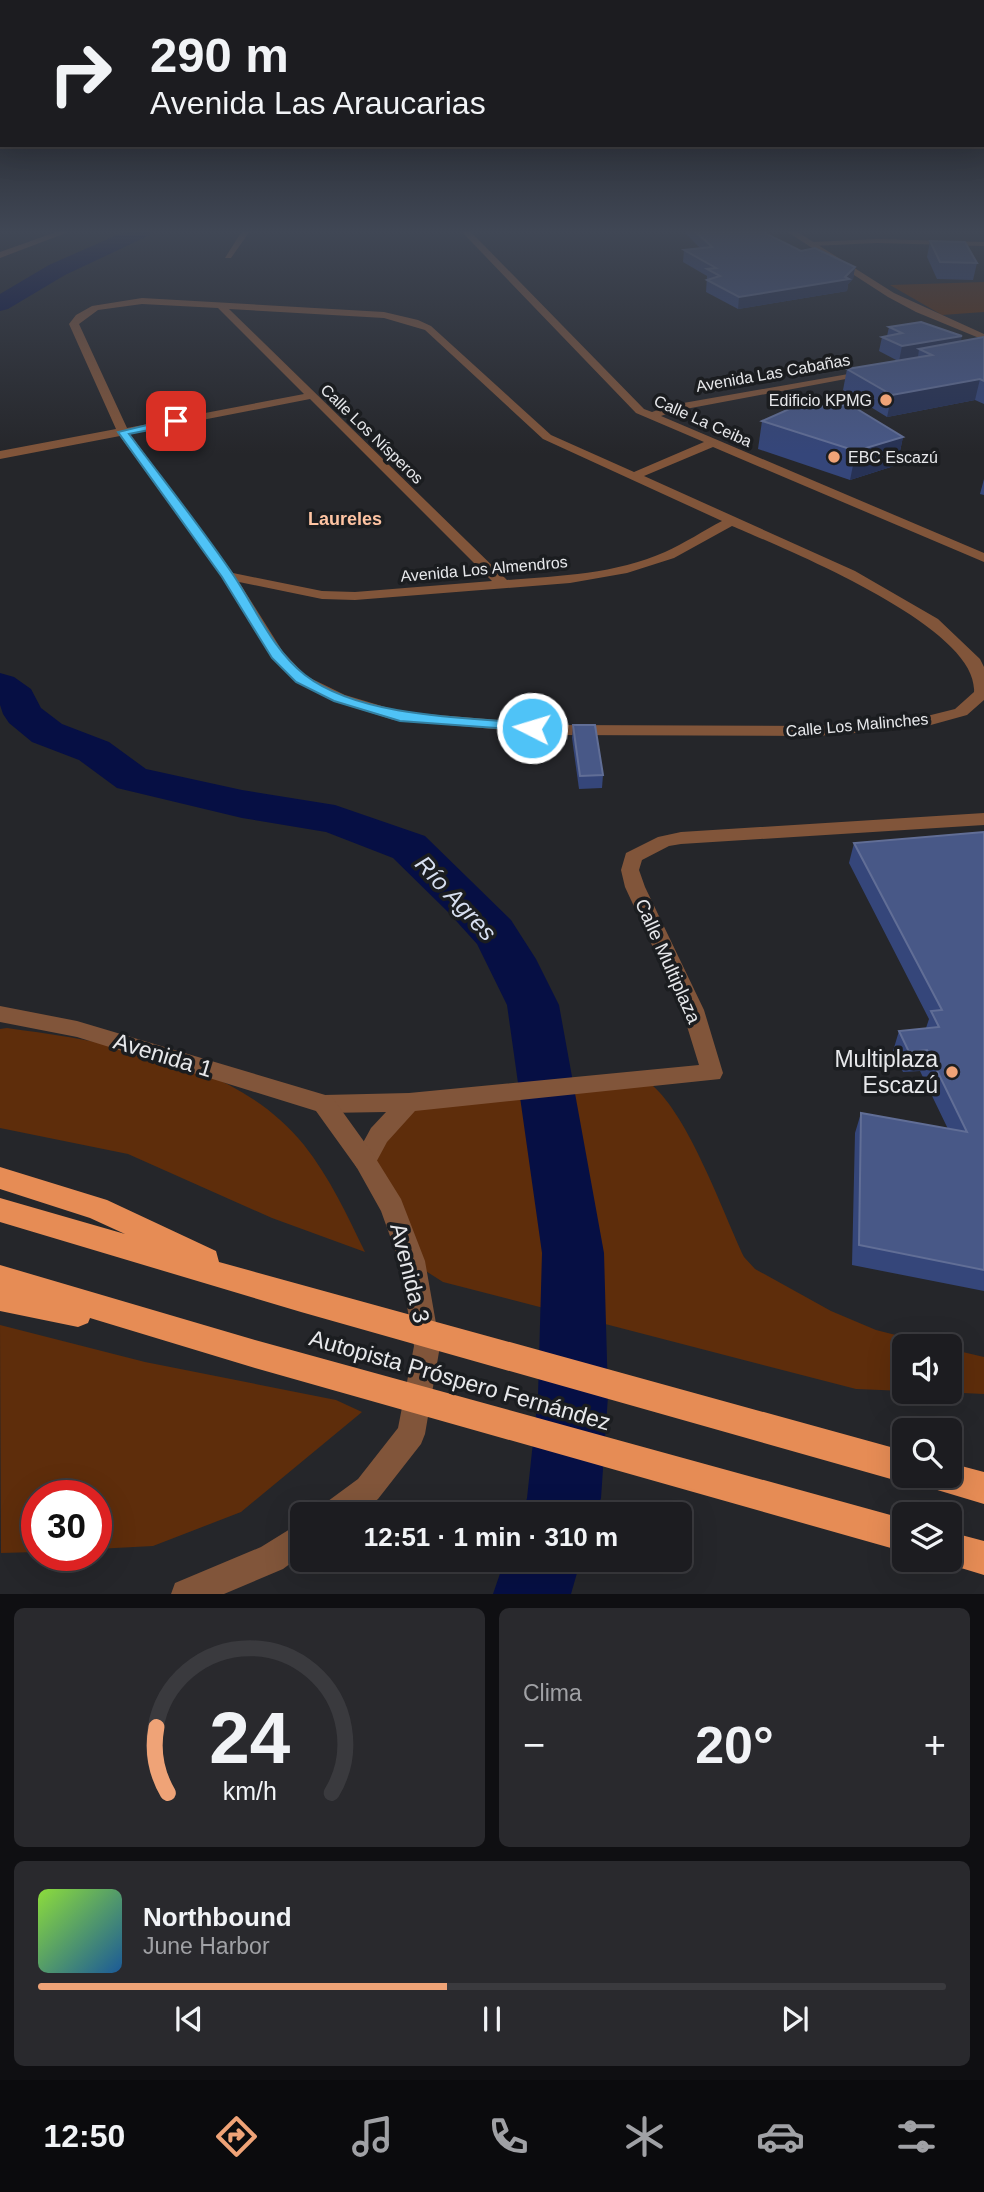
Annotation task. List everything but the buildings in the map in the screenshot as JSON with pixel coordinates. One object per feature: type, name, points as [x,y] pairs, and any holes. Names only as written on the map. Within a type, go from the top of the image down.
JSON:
[{"type":"highway","points":[[0,1178],[97,1208],[257,1285]]},
{"type":"highway","name":"Autopista Próspero Fernández","points":[[0,1210],[301,1299],[892,1463]]},
{"type":"highway","name":"Autopista Próspero Fernández","points":[[0,1278],[255,1354],[892,1533]]},
{"type":"highway","points":[[0,1298],[182,1332]]},
{"type":"highway","points":[[962,1482],[984,1488]]},
{"type":"highway","points":[[962,1552],[984,1558]]},
{"type":"street","name":"Calle Los Malinches","points":[[111,305],[99,307],[77,318],[74,324],[123,432],[228,576],[277,655],[301,679],[339,698],[400,717],[558,730],[816,731],[920,723],[961,712],[982,693],[983,679],[972,659],[933,622],[850,574],[547,437],[422,325],[384,315],[226,305]]},
{"type":"street","name":"Calle Los Nísperos","points":[[220,305],[504,585]]},
{"type":"street","name":"Calle La Ceiba","points":[[537,305],[627,400],[652,416],[984,558]]},
{"type":"street","points":[[911,305],[984,337]]},
{"type":"street","name":"Avenida Las Cabañas","points":[[652,416],[672,408],[880,370]]},
{"type":"street","points":[[0,455],[310,396]]},
{"type":"street","points":[[632,477],[712,443]]},
{"type":"street","name":"Avenida Los Almendros","points":[[228,576],[322,595],[406,594],[570,579],[627,569],[669,555],[733,520]]},
{"type":"street","name":"Calle Multiplaza","points":[[324,1104],[409,1102],[712,1073],[693,1010],[635,887],[631,870],[632,857],[664,841],[681,838],[984,819]]},
{"type":"street","name":"Avenida 1","points":[[0,1014],[77,1029],[324,1104]]},
{"type":"street","points":[[365,1161],[388,1123],[409,1102]]},
{"type":"street","name":"Avenida 3","points":[[324,1104],[365,1161],[392,1207],[412,1261],[427,1346],[411,1434],[368,1489],[350,1502]]},
{"type":"street","points":[[186,1594],[272,1558],[290,1545]]},
{"type":"shaded area","points":[[925,305],[984,305],[984,312],[942,315]]},
{"type":"shaded area","points":[[0,1029],[86,1040],[168,1060],[207,1074],[243,1093],[276,1116],[304,1145],[330,1184],[365,1252],[272,1218],[128,1154],[0,1128]]},
{"type":"shaded area","points":[[652,1085],[666,1100],[692,1141],[744,1257],[755,1269],[831,1311],[892,1334],[892,1390],[856,1389],[443,1282],[421,1268],[378,1172],[374,1144],[417,1109]]},
{"type":"shaded area","points":[[0,1325],[145,1362],[336,1400],[362,1412],[241,1512],[153,1546],[112,1548],[112,1480],[21,1480],[21,1552],[1,1553]]},
{"type":"shaded area","points":[[962,1352],[984,1357],[984,1394],[962,1393]]},
{"type":"waterway","name":"Río Agres","points":[[0,685],[17,697],[23,714],[47,733],[94,751],[132,779],[242,804],[335,819],[409,847],[466,901],[494,932],[511,959],[533,1005],[573,1253],[573,1396],[563,1502]]},
{"type":"waterway","name":"Río Agres","points":[[532,1594],[539,1572]]},
{"type":"place","name":"Edificio KPMG","points":[[886,400]]},
{"type":"place","name":"EBC Escazú","points":[[834,457]]},
{"type":"place","name":"Multiplaza Escazú","points":[[952,1072]]},
{"type":"district","name":"Laureles","points":[[345,519]]},
{"type":"route","points":[[176,421],[123,432],[228,576],[277,655],[301,679],[339,698],[400,717],[532,728]]}]
